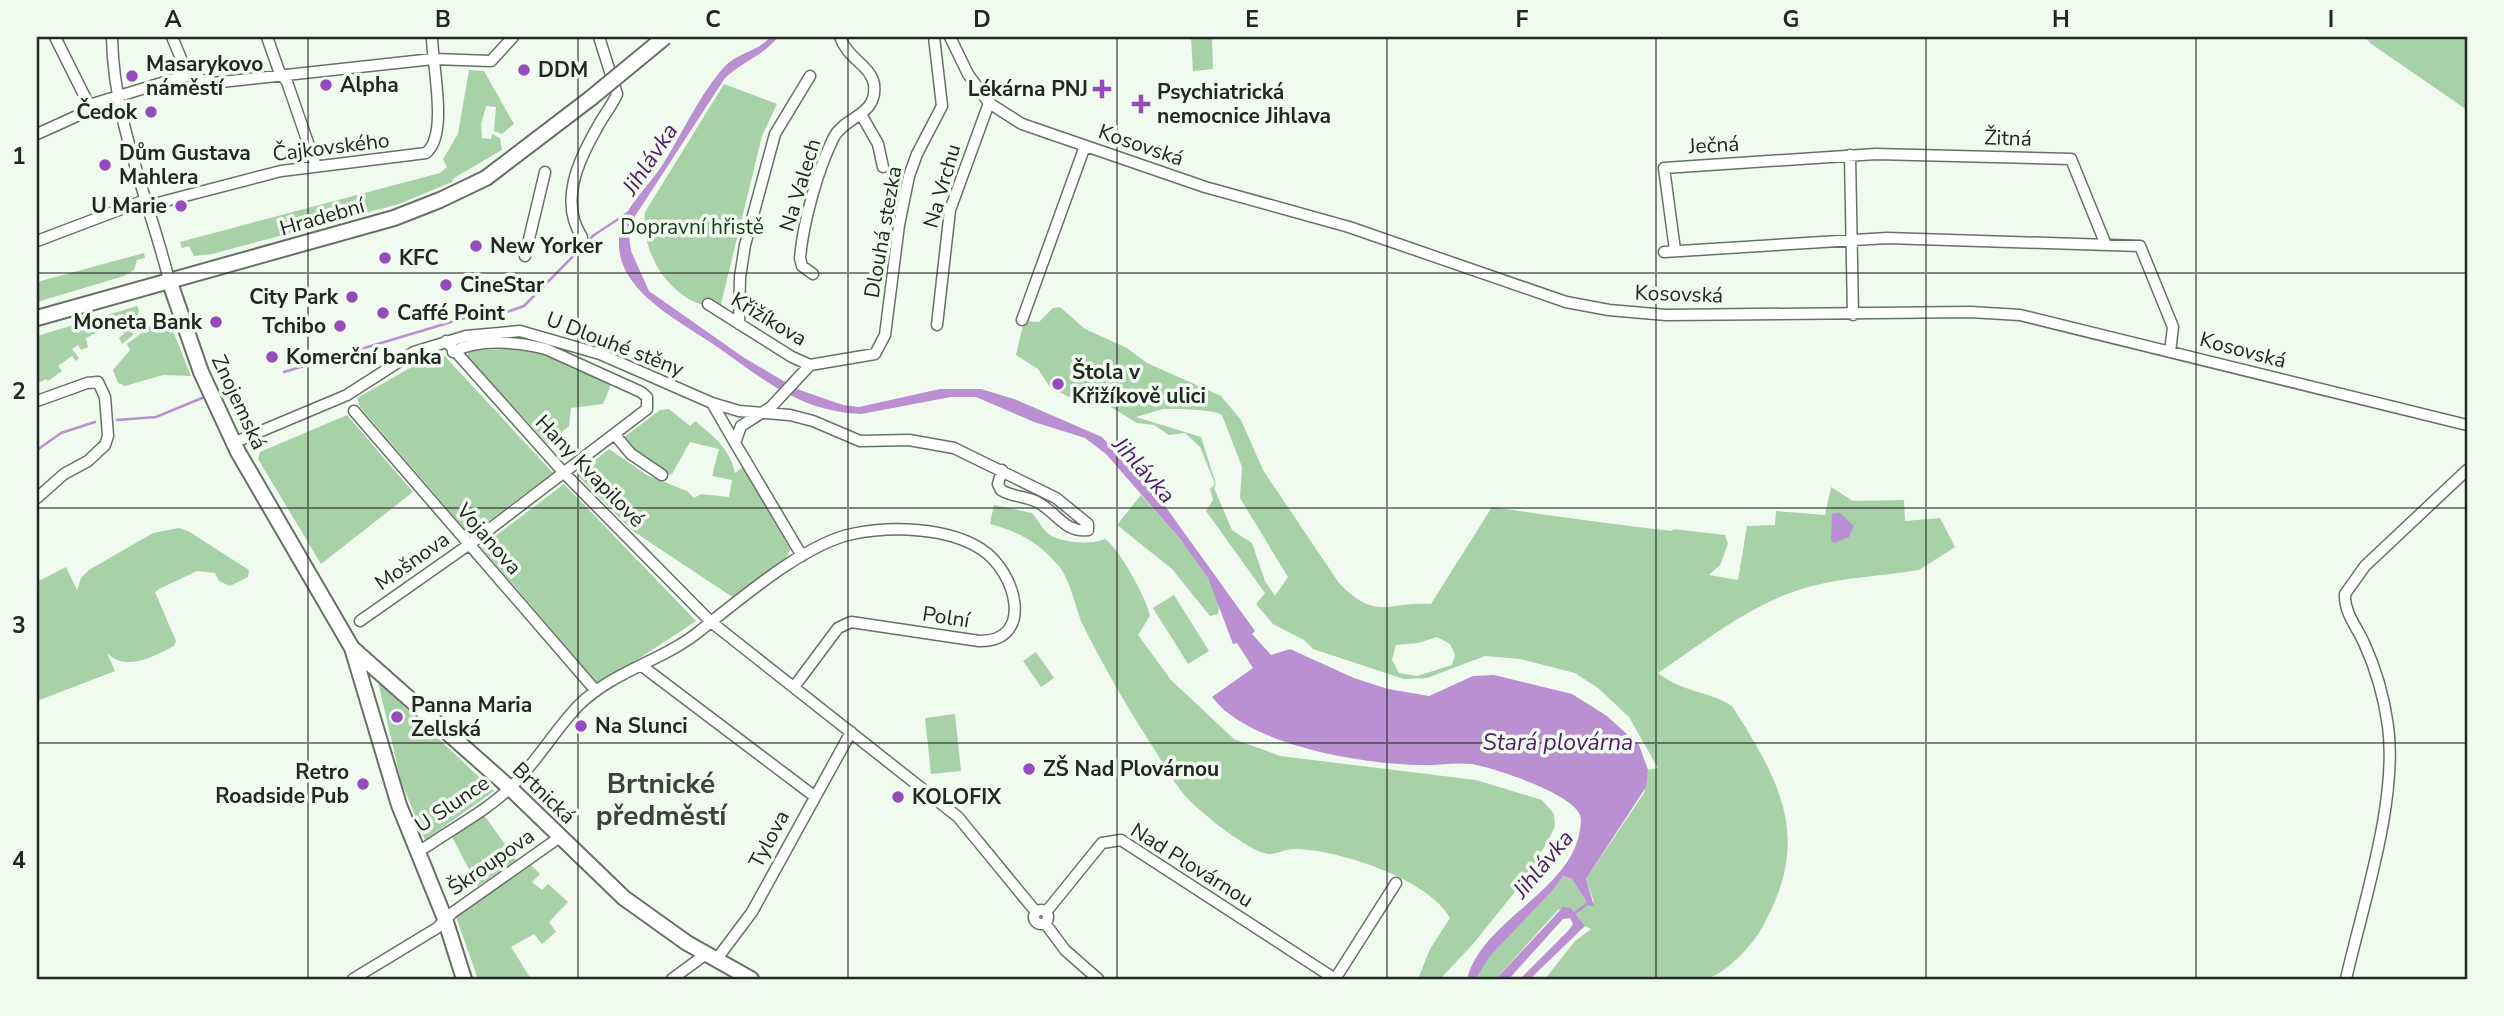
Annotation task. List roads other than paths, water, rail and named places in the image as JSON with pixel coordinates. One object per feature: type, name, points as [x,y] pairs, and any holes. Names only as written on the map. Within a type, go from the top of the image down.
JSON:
[{"type":"main road","name":"Hradební","points":[[37,317],[394,218],[440,200],[486,178],[666,37]]},
{"type":"main road","name":"Znojemská","points":[[169,280],[181,319],[230,436],[352,648],[394,789],[464,979]]},
{"type":"main road","name":"Brtnická","points":[[352,648],[510,788],[624,898],[711,957],[751,979]]},
{"type":"main road","name":"Znojemská","points":[[371,705],[370,680],[376,669]]},
{"type":"street","points":[[55,37],[89,105]]},
{"type":"street","points":[[112,37],[112,68],[117,95]]},
{"type":"street","points":[[172,37],[188,75]]},
{"type":"street","points":[[267,37],[316,166]]},
{"type":"street","name":"Čajkovského","points":[[37,241],[140,202],[154,204],[281,171],[420,155],[433,146],[437,124],[432,37]]},
{"type":"street","points":[[37,134],[79,115],[89,105],[188,75],[212,83],[433,59],[491,61],[513,37]]},
{"type":"street","points":[[582,237],[572,218],[570,197],[581,158],[617,94],[607,54],[599,37]]},
{"type":"street","points":[[840,37],[846,51],[872,79],[873,98],[862,116],[872,129],[883,167]]},
{"type":"street","name":"Dlouhá stezka","points":[[876,354],[886,335],[899,225],[909,176],[917,154],[942,106],[934,37]]},
{"type":"street","name":"Kosovská","points":[[950,37],[968,74],[989,103],[1022,124],[1217,191],[1349,227],[1566,302],[1650,314],[1853,315],[1970,312],[2020,315],[2467,425]]},
{"type":"street","points":[[739,324],[740,277],[745,245],[775,134],[810,76]]},
{"type":"street","name":"Znojemská","points":[[117,95],[169,280]]},
{"type":"street","name":"Na Vrchu","points":[[937,324],[950,210],[989,103]]},
{"type":"street","name":"Na Valech","points":[[813,275],[802,266],[800,258],[821,172],[840,128],[862,116]]},
{"type":"street","points":[[1022,320],[1085,146]]},
{"type":"street","points":[[1850,155],[1853,315]]},
{"type":"street","name":"Ječná","points":[[1850,155],[1664,167],[1669,251],[1853,240]]},
{"type":"street","name":"Žitná","points":[[1850,155],[2071,159],[2106,245]]},
{"type":"street","points":[[525,256],[545,173]]},
{"type":"street","points":[[1853,240],[1886,238],[2140,246],[2173,327],[2170,352]]},
{"type":"street","name":"Křižíkova","points":[[708,304],[810,365]]},
{"type":"street","name":"U Dlouhé stěny","points":[[230,436],[347,395],[414,352],[446,341],[493,332],[535,334],[600,354],[712,403],[760,414],[790,415],[813,421],[860,441],[909,440],[943,444],[1002,470],[1056,498],[1088,524],[1088,530],[1080,531],[1059,522],[1040,503],[1000,490],[1002,470]]},
{"type":"street","name":"Hany Kvapilové","points":[[446,341],[453,352],[564,473],[711,622]]},
{"type":"street","name":"U Dlouhé stěny","points":[[453,352],[473,345],[530,345],[578,361],[641,392],[648,401]]},
{"type":"street","name":"Křižíkova","points":[[760,414],[781,398],[810,365],[876,354]]},
{"type":"street","points":[[37,401],[98,382],[104,389],[108,436],[105,446],[37,498]]},
{"type":"street","name":"Mošnova","points":[[360,621],[468,545],[615,435],[647,408],[648,401]]},
{"type":"street","points":[[712,403],[802,556]]},
{"type":"street","name":"Vojanova","points":[[355,411],[596,691]]},
{"type":"street","points":[[735,443],[741,426],[760,414]]},
{"type":"street","points":[[615,435],[631,454],[662,475]]},
{"type":"street","points":[[2346,979],[2388,793],[2391,758],[2381,691],[2364,643],[2349,615],[2345,594],[2365,566],[2467,470]]},
{"type":"street","name":"Polní","points":[[510,788],[579,705],[596,691],[642,666],[711,622],[802,556],[852,534],[918,532],[958,538],[982,550],[999,564],[1012,585],[1015,603],[1008,628],[1003,634],[985,641],[851,622],[838,628],[794,687]]},
{"type":"street","points":[[711,622],[958,817],[1042,916],[1065,950],[1098,979]]},
{"type":"street","points":[[642,666],[814,796]]},
{"type":"street","name":"Tylova","points":[[672,979],[711,957],[752,912],[851,732]]},
{"type":"street","name":"U Slunce","points":[[416,850],[425,847],[510,788]]},
{"type":"street","name":"Škroupova","points":[[353,979],[437,928],[444,919],[560,838]]},
{"type":"street","name":"Nad Plovárnou","points":[[1042,916],[1102,843],[1115,839],[1125,841],[1335,979],[1396,883]]},
{"type":"water","name":"Stará plovárna","points":[[770,37],[778,37],[766,49],[725,78],[628,227],[631,251],[649,291],[743,357],[797,389],[843,405],[859,407],[940,389],[981,389],[1014,399],[1102,437],[1165,506],[1255,631],[1252,634],[1271,655],[1290,649],[1354,678],[1388,689],[1429,696],[1473,676],[1494,675],[1572,694],[1607,716],[1639,745],[1648,770],[1646,787],[1586,879],[1594,906],[1589,906],[1572,879],[1563,876],[1489,957],[1476,979],[1467,979],[1489,940],[1542,891],[1571,855],[1581,822],[1574,807],[1548,790],[1483,766],[1367,761],[1307,749],[1251,728],[1229,714],[1212,697],[1253,668],[1237,643],[1233,644],[1208,578],[1181,540],[1106,454],[1085,438],[1034,422],[976,397],[951,397],[861,414],[817,406],[780,390],[763,379],[675,319],[641,292],[628,275],[621,257],[619,237],[626,215],[663,164],[717,76],[731,61]]},
{"type":"water","points":[[1840,513],[1854,526],[1849,537],[1834,543],[1831,540],[1832,514]]},
{"type":"water","points":[[1563,907],[1571,908],[1585,926],[1530,979],[1520,979],[1569,930],[1573,924],[1570,918],[1563,919],[1509,979],[1496,979]]},
{"type":"waterway","points":[[284,372],[468,317],[493,317],[524,306],[594,235],[629,212]]},
{"type":"waterway","points":[[217,392],[227,389]]},
{"type":"waterway","points":[[117,420],[156,417],[207,396]]},
{"type":"waterway","points":[[37,450],[61,433],[95,422]]},
{"type":"waterway","points":[[1575,913],[1587,904]]},
{"type":"place","name":"DDM","points":[[524,70]]},
{"type":"place","name":"Masarykovo náměstí","points":[[132,76]]},
{"type":"place","name":"Alpha","points":[[326,85]]},
{"type":"place","name":"Lékárna PNJ","points":[[1102,89]]},
{"type":"place","name":"Psychiatrická nemocnice Jihlava","points":[[1141,104]]},
{"type":"place","name":"Čedok","points":[[151,112]]},
{"type":"place","name":"Dům Gustava Mahlera","points":[[105,165]]},
{"type":"place","name":"U Marie","points":[[181,206]]},
{"type":"place","name":"New Yorker","points":[[476,246]]},
{"type":"place","name":"KFC","points":[[385,258]]},
{"type":"place","name":"CineStar","points":[[446,285]]},
{"type":"place","name":"City Park","points":[[352,297]]},
{"type":"place","name":"Caffé Point","points":[[383,313]]},
{"type":"place","name":"Moneta Bank","points":[[216,322]]},
{"type":"place","name":"Tchibo","points":[[340,326]]},
{"type":"place","name":"Komerční banka","points":[[272,357]]},
{"type":"place","name":"Štola v Křižíkově ulici","points":[[1058,384]]},
{"type":"place","name":"Panna Maria Zellská","points":[[397,717]]},
{"type":"place","name":"Na Slunci","points":[[581,726]]},
{"type":"place","name":"ZŠ Nad Plovárnou","points":[[1029,769]]},
{"type":"place","name":"Retro Roadside Pub","points":[[363,784]]},
{"type":"place","name":"KOLOFIX","points":[[898,797]]},
{"type":"district","name":"Brtnické předměstí","points":[[661,800]]},
{"type":"water label","name":"Jihlávka","points":[[650,159]]},
{"type":"water label","name":"Jihlávka","points":[[1144,470]]},
{"type":"water label","name":"Jihlávka","points":[[1543,864]]},
{"type":"park label","name":"Dopravní hřistě","points":[[692,227]]}]
